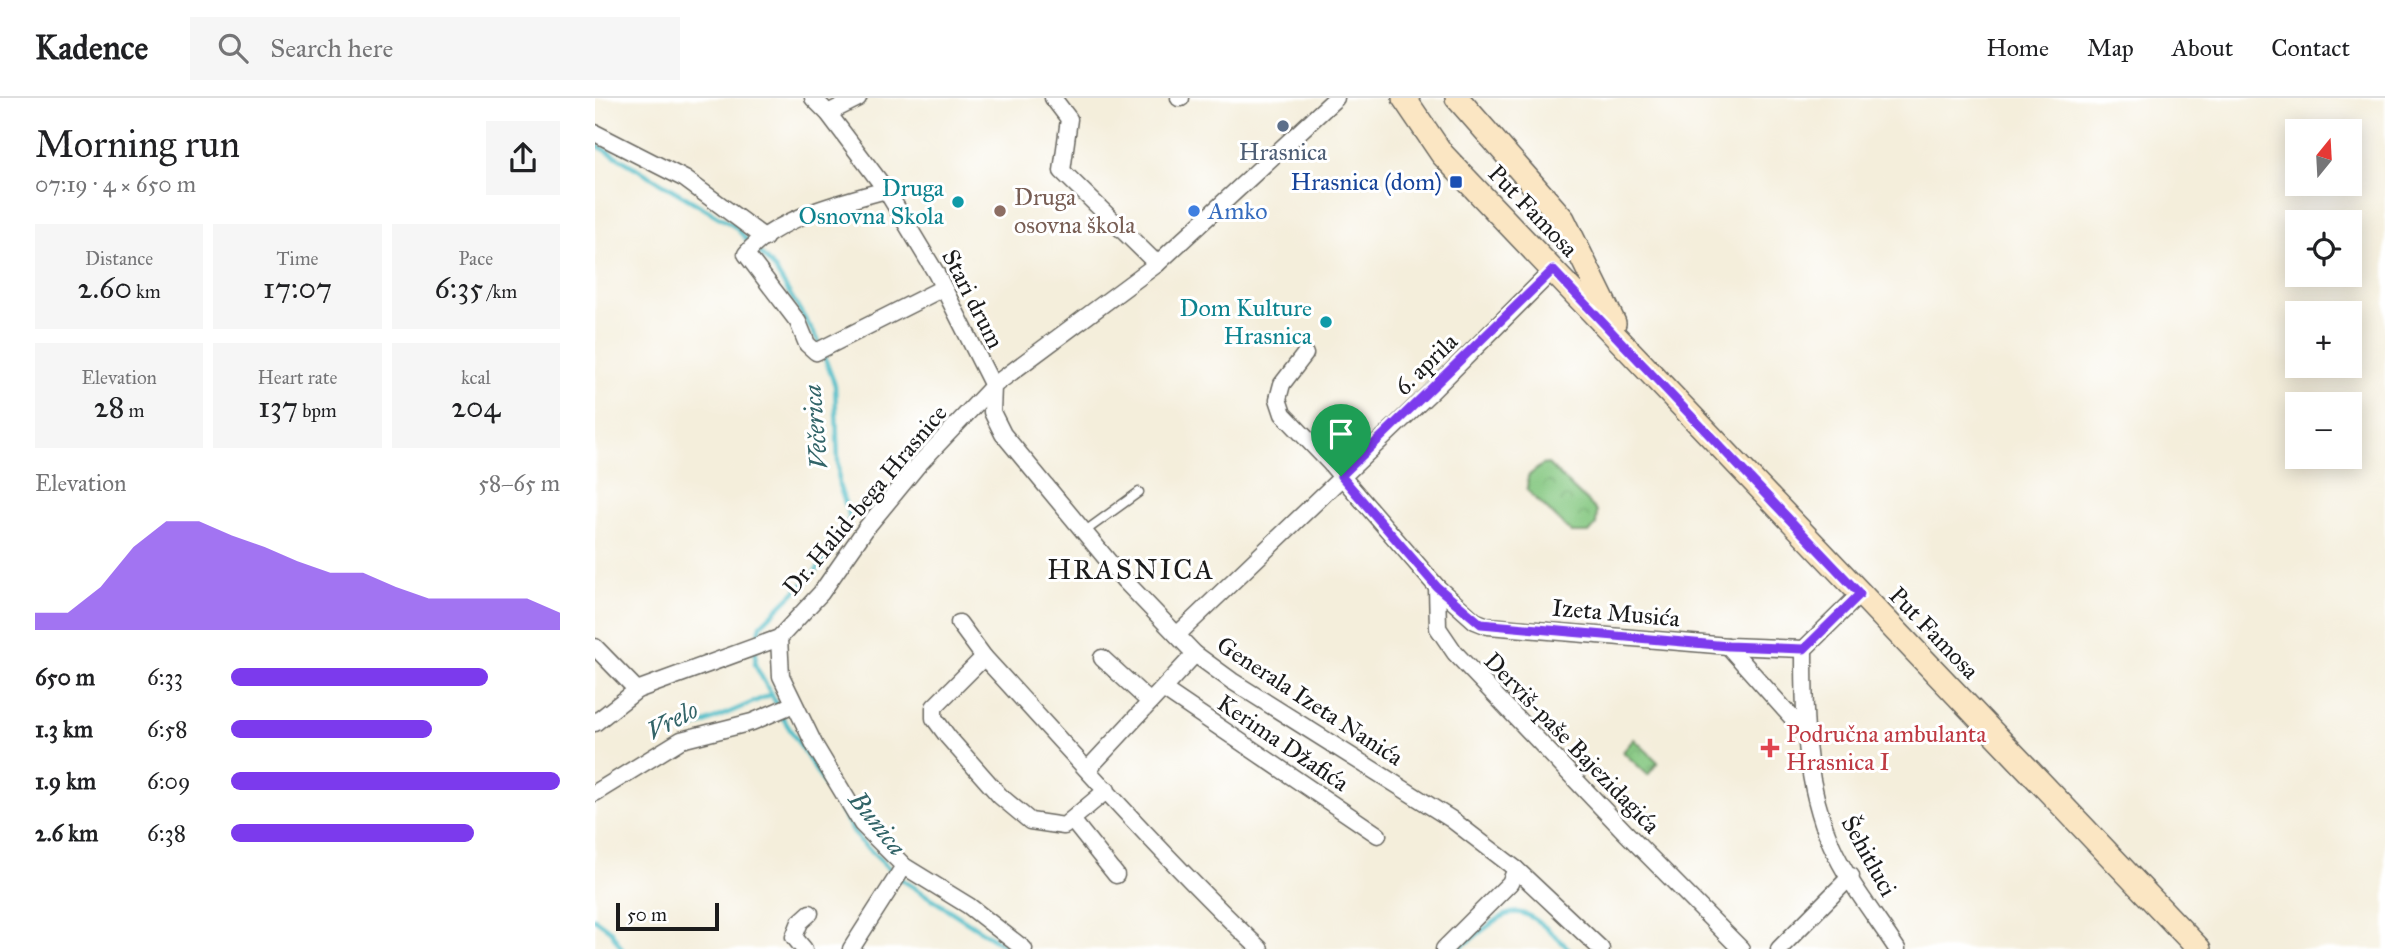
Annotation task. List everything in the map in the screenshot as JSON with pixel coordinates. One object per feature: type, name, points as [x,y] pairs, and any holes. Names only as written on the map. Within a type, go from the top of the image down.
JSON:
[{"type":"main road","name":"Put Famosa","points":[[1403,98],[1442,153],[2199,949]]},
{"type":"main road","name":"Put Famosa","points":[[1457,98],[1563,219],[1602,303],[1631,354]]},
{"type":"street","name":"Stari drum","points":[[813,98],[828,113],[886,190],[943,288],[993,386]]},
{"type":"street","points":[[828,113],[858,98]]},
{"type":"street","points":[[1053,98],[1069,119],[1062,171],[1157,264]]},
{"type":"street","name":"Dr. Halid-bega Hrasnice","points":[[595,723],[637,690],[772,640],[821,593],[866,527],[918,465],[993,386],[1157,264],[1336,98]]},
{"type":"street","points":[[595,133],[685,179],[757,244]]},
{"type":"street","points":[[886,190],[814,210],[745,254],[798,322],[807,344],[823,349],[943,288]]},
{"type":"street","name":"6. aprila","points":[[1177,635],[1553,270]]},
{"type":"street","points":[[1305,354],[1282,384],[1278,399],[1283,414],[1437,587]]},
{"type":"street","name":"Generala Izeta Nanića","points":[[993,386],[992,412],[1003,434],[1124,580],[1195,654],[1232,681],[1451,819],[1516,869],[1601,949]]},
{"type":"street","name":"Izeta Musića","points":[[1437,587],[1481,624],[1728,646],[1804,649]]},
{"type":"street","name":"Derviš-paše Bajezidagića","points":[[1437,587],[1438,628],[1455,653],[1625,832],[1741,949]]},
{"type":"street","points":[[1804,649],[1860,594]]},
{"type":"street","points":[[959,623],[984,657],[1195,885],[1260,949]]},
{"type":"street","points":[[772,640],[781,676],[795,704],[862,824],[899,873],[969,906],[1011,936],[1024,949]]},
{"type":"street","points":[[1728,646],[1804,730]]},
{"type":"street","points":[[595,647],[637,690]]},
{"type":"street","name":"Šehitluci","points":[[1804,649],[1804,730],[1815,799],[1832,846],[1896,949]]},
{"type":"street","points":[[1088,769],[1195,654]]},
{"type":"street","points":[[984,657],[934,707],[934,718],[1000,796],[1030,821],[1064,826],[1107,790]]},
{"type":"street","points":[[1102,658],[1150,702]]},
{"type":"street","name":"Kerima Džafića","points":[[1163,689],[1378,835]]},
{"type":"street","points":[[595,793],[681,740],[795,704]]},
{"type":"street","points":[[1072,820],[1116,875]]},
{"type":"street","points":[[1444,949],[1510,883],[1516,869]]},
{"type":"street","points":[[851,949],[899,873]]},
{"type":"street","points":[[1779,949],[1851,876]]},
{"type":"street","points":[[804,949],[794,937],[800,922],[810,913]]},
{"type":"lane","points":[[1084,532],[1139,492]]},
{"type":"green space","points":[[1548,464],[1597,511],[1596,525],[1589,533],[1572,533],[1527,490],[1528,476],[1542,465]]},
{"type":"green space","points":[[1634,739],[1658,762],[1648,775],[1623,752]]},
{"type":"waterway","name":"Večerica","points":[[595,144],[734,226],[750,243]]},
{"type":"waterway","name":"Večerica","points":[[756,249],[774,268],[818,340],[835,385],[839,485],[850,518],[816,571],[761,625],[757,641]]},
{"type":"waterway","name":"Večerica","points":[[756,649],[755,665],[776,703]]},
{"type":"waterway","name":"Vrelo","points":[[686,731],[772,694]]},
{"type":"waterway","name":"Bunica","points":[[781,715],[859,840],[895,874]]},
{"type":"waterway","name":"Bunica","points":[[901,879],[1009,949]]},
{"type":"waterway","name":"Bunica","points":[[1458,949],[1492,923],[1515,913],[1525,914],[1536,920],[1569,949]]},
{"type":"waterway","name":"Vrelo","points":[[595,919],[610,930],[622,949]]},
{"type":"place","name":"Hrasnica","points":[[1283,126]]},
{"type":"place","name":"Hrasnica (dom)","points":[[1456,182]]},
{"type":"place","name":"Druga Osnovna Skola","points":[[958,202]]},
{"type":"place","name":"Druga osovna škola","points":[[1000,211]]},
{"type":"place","name":"Amko","points":[[1194,211]]},
{"type":"place","name":"Dom Kulture Hrasnica","points":[[1326,322]]},
{"type":"place","name":"Područna ambulanta Hrasnica I","points":[[1770,748]]},
{"type":"district","name":"HRASNICA","points":[[1131,569]]},
{"type":"route","points":[[1553,270],[1860,594],[1804,649],[1728,646],[1488,626],[1475,621],[1437,587],[1341,476],[1433,390],[1553,270]]}]
